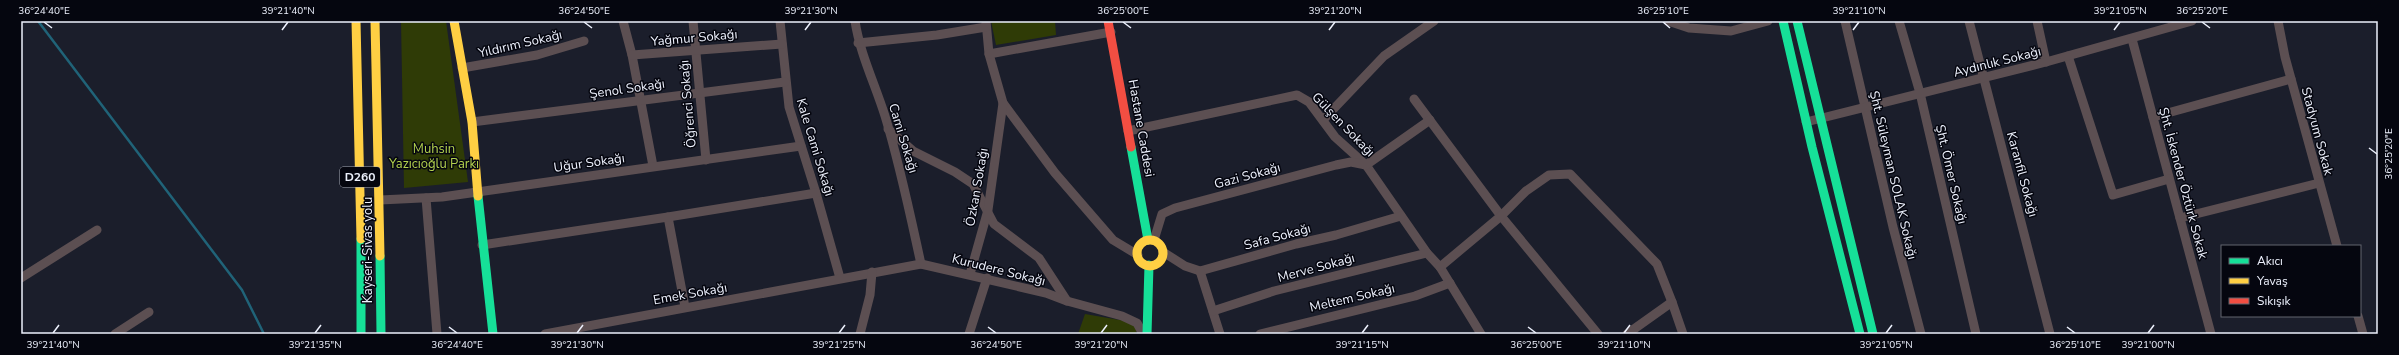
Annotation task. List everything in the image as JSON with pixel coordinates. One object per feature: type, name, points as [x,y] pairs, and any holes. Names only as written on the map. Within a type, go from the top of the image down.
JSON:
[{"type":"main road","name":"Kayseri-Sivas yolu","points":[[356,21],[361,217],[361,334]]},
{"type":"main road","name":"Kayseri-Sivas yolu","points":[[375,21],[380,200],[380,334]]},
{"type":"main road","points":[[454,21],[472,122],[482,245],[493,334]]},
{"type":"main road","name":"Hastane Caddesi","points":[[1108,21],[1128,131],[1151,240]]},
{"type":"main road","points":[[1783,21],[1806,122],[1860,334]]},
{"type":"main road","points":[[1797,21],[1873,334]]},
{"type":"main road","points":[[1151,240],[1160,244],[1163,252],[1161,260],[1150,265],[1142,262],[1138,255],[1141,244],[1151,240]]},
{"type":"main road","points":[[1147,334],[1150,265]]},
{"type":"street","points":[[623,21],[641,99],[653,166]]},
{"type":"street","name":"Öğrenci Sokağı","points":[[693,21],[706,160]]},
{"type":"street","name":"Kale Cami Sokağı","points":[[780,21],[785,82],[789,107],[816,192],[840,278]]},
{"type":"street","name":"Cami Sokağı","points":[[855,21],[858,42],[904,180],[921,264]]},
{"type":"street","points":[[1323,120],[1384,56],[1434,21]]},
{"type":"street","points":[[1668,21],[1689,28],[1731,31],[1768,21]]},
{"type":"street","name":"Şht. Süleyman SOLAK Sokağı","points":[[1845,21],[1864,106],[1920,334]]},
{"type":"street","name":"Şht. Ömer Sokağı","points":[[1899,21],[1920,93],[1976,334]]},
{"type":"street","name":"Karanfil Sokağı","points":[[1970,21],[1982,77],[2013,186],[2050,334]]},
{"type":"street","points":[[2036,21],[2046,62]]},
{"type":"street","name":"Stadyum Sokak","points":[[2278,21],[2291,79],[2337,245]]},
{"type":"street","name":"Aydınlık Sokağı","points":[[1806,122],[1864,106],[2046,62],[2132,39],[2187,22]]},
{"type":"street","points":[[858,42],[937,35],[986,24],[989,54],[1003,103],[1055,173],[1113,240],[1138,255]]},
{"type":"street","points":[[989,54],[1111,32]]},
{"type":"street","name":"Şht. İskender Öztürk Sokak","points":[[2132,39],[2211,334]]},
{"type":"street","name":"Yıldırım Sokağı","points":[[462,68],[537,55],[584,41]]},
{"type":"street","name":"Yağmur Sokağı","points":[[632,56],[695,49],[782,44]]},
{"type":"street","points":[[2068,56],[2113,195],[2169,179]]},
{"type":"street","points":[[2152,117],[2291,79]]},
{"type":"street","name":"Şenol Sokağı","points":[[472,122],[641,99],[785,82]]},
{"type":"street","name":"Gülşen Sokağı","points":[[1128,131],[1297,95],[1309,102],[1335,137],[1366,165],[1427,253],[1440,267],[1481,334]]},
{"type":"street","points":[[1414,99],[1501,216],[1598,334]]},
{"type":"street","name":"Özkan Sokağı","points":[[970,274],[988,210],[1003,103]]},
{"type":"street","points":[[1366,165],[1430,120]]},
{"type":"street","points":[[888,130],[913,151],[955,172],[973,184],[994,224],[1039,258],[1067,301]]},
{"type":"street","name":"Uğur Sokağı","points":[[380,200],[426,198],[801,146]]},
{"type":"street","name":"Gazi Sokağı","points":[[1151,240],[1162,214],[1174,208],[1336,165],[1351,162],[1366,165]]},
{"type":"street","points":[[1440,267],[1501,216],[1526,192],[1549,175],[1570,174],[1657,264],[1683,334]]},
{"type":"street","points":[[2180,218],[2319,183]]},
{"type":"street","points":[[482,245],[668,218],[816,192]]},
{"type":"street","points":[[426,198],[437,334]]},
{"type":"street","name":"Safa Sokağı","points":[[1200,271],[1401,216]]},
{"type":"street","points":[[668,218],[685,307]]},
{"type":"street","points":[[21,278],[97,230]]},
{"type":"street","points":[[1163,252],[1185,266],[1200,271],[1220,334]]},
{"type":"street","name":"Merve Sokağı","points":[[1213,311],[1274,291],[1427,253]]},
{"type":"street","name":"Kurudere Sokağı","points":[[840,278],[921,264],[970,274],[1046,293],[1067,301],[1122,316],[1137,323],[1143,334]]},
{"type":"street","points":[[860,334],[870,295],[872,272]]},
{"type":"street","name":"Emek Sokağı","points":[[545,334],[840,278]]},
{"type":"street","points":[[969,334],[987,278]]},
{"type":"street","name":"Meltem Sokağı","points":[[1260,334],[1415,296],[1450,283]]},
{"type":"street","points":[[1627,334],[1672,302]]},
{"type":"street","points":[[115,334],[149,312]]},
{"type":"street","points":[[2358,317],[2363,334]]},
{"type":"green space","name":"Muhsin Yazıcıoğlu Parkı","points":[[401,21],[446,21],[468,182],[404,188]]},
{"type":"green space","points":[[991,21],[1055,21],[1056,35],[996,45]]},
{"type":"green space","points":[[1085,314],[1137,323],[1136,334],[1078,334]]},
{"type":"waterway","points":[[38,21],[242,290],[264,334]]},
{"type":"traffic: fast","points":[[1783,21],[1812,147],[1860,334]]},
{"type":"traffic: fast","points":[[1797,21],[1873,334]]},
{"type":"traffic: fast","points":[[1131,147],[1148,240]]},
{"type":"traffic: fast","points":[[478,196],[493,334]]},
{"type":"traffic: fast","points":[[361,239],[361,334]]},
{"type":"traffic: fast","points":[[380,256],[381,334]]},
{"type":"traffic: fast","points":[[1147,334],[1149,265]]},
{"type":"traffic: slow","points":[[356,21],[361,239]]},
{"type":"traffic: slow","points":[[375,21],[380,256]]},
{"type":"traffic: slow","points":[[454,21],[472,122],[478,196]]},
{"type":"traffic: slow","points":[[1150,240],[1159,244],[1163,253],[1159,262],[1150,266],[1141,262],[1137,253],[1141,244],[1150,240]]},
{"type":"traffic: jam","points":[[1108,21],[1131,147]]}]
